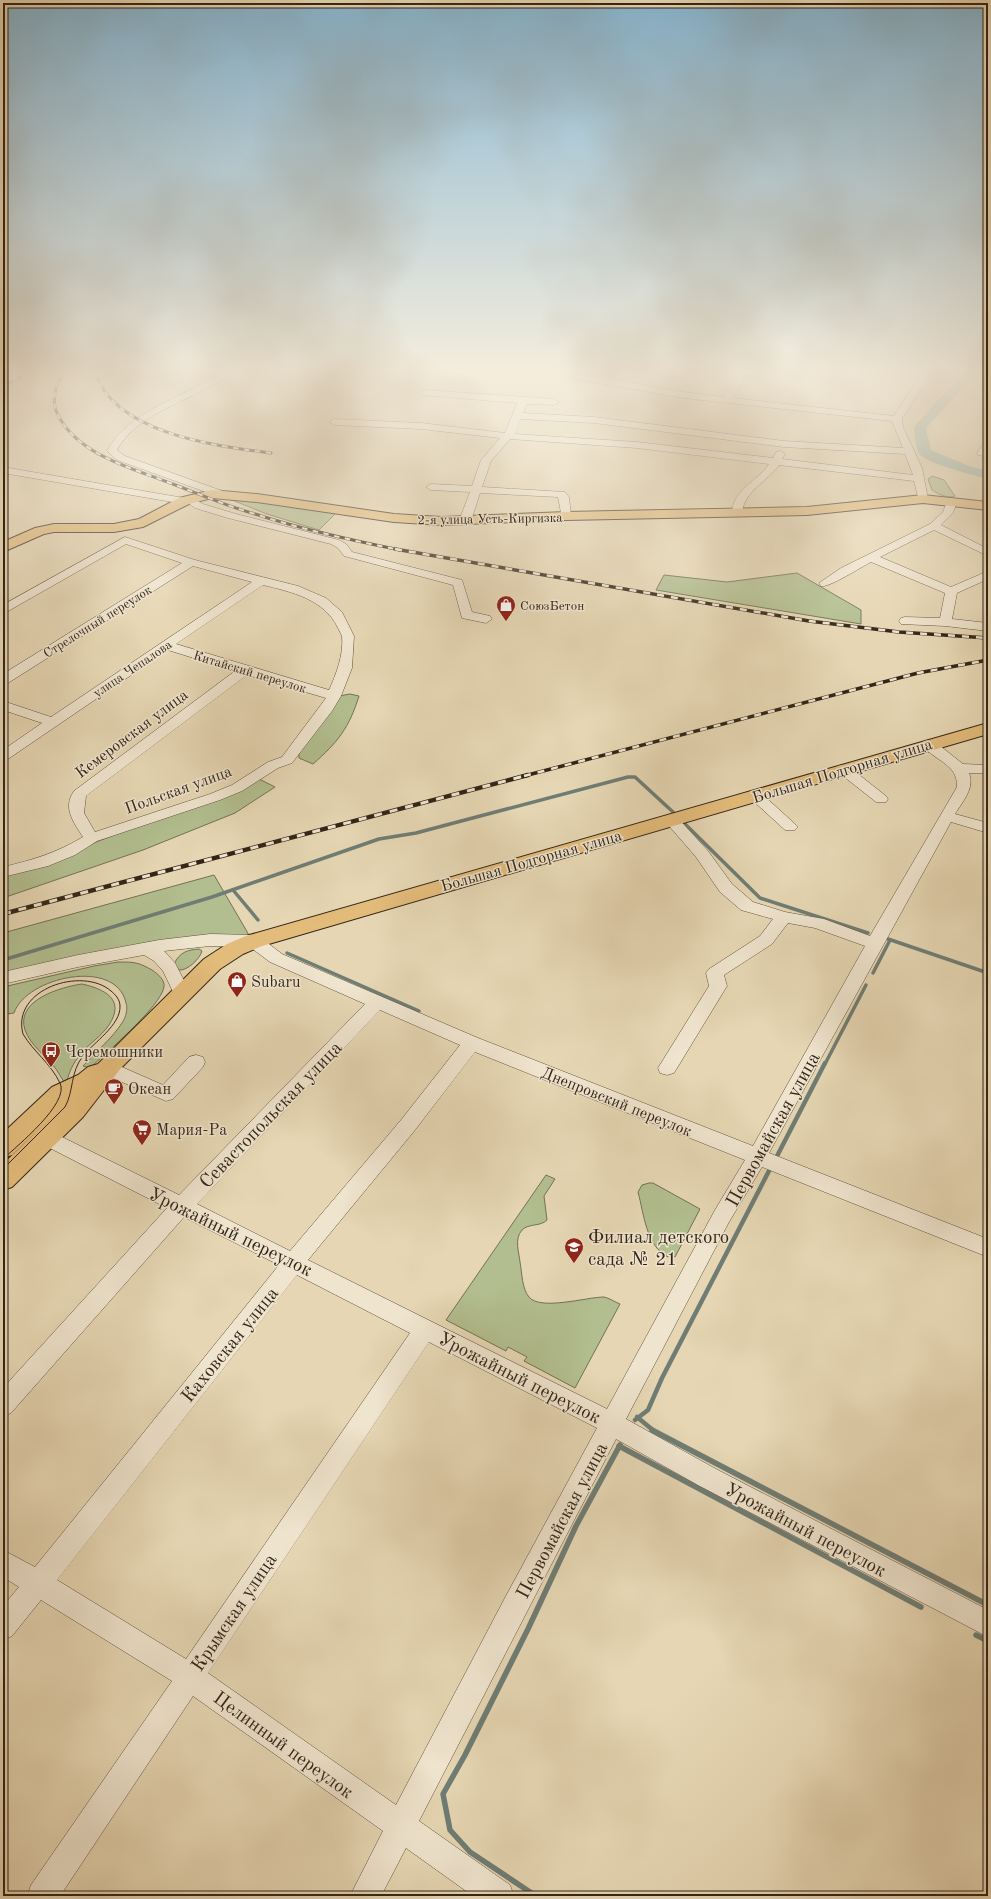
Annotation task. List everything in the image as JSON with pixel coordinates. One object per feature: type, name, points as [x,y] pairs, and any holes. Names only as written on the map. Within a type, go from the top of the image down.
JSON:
[{"type":"main road","points":[[3,548],[23,538],[47,529],[70,527],[121,532],[153,519],[187,500],[221,494]]},
{"type":"main road","name":"2-я улица Усть-Киргизка","points":[[221,494],[422,521],[828,510],[923,499],[988,506]]},
{"type":"main road","name":"Большая Подгорная улица","points":[[3,1148],[69,1100],[110,1065],[212,964],[235,949],[254,941],[756,796],[842,769],[988,728]]},
{"type":"main road","name":"Большая Подгорная улица","points":[[3,1180],[48,1138],[69,1100]]},
{"type":"street","name":"2-я улица Усть-Киргизка","points":[[128,461],[221,494]]},
{"type":"street","points":[[465,521],[486,461]]},
{"type":"street","points":[[758,461],[920,479]]},
{"type":"street","points":[[913,461],[920,479],[923,499]]},
{"type":"street","points":[[737,513],[737,503],[740,497],[766,475],[776,463]]},
{"type":"street","points":[[3,470],[187,500],[199,506],[232,516],[335,542],[342,546],[348,554],[458,583],[466,615],[486,619]]},
{"type":"street","points":[[431,487],[561,494],[564,497],[566,516]]},
{"type":"street","points":[[825,583],[845,570],[934,526],[948,513],[952,501]]},
{"type":"street","points":[[934,526],[988,553]]},
{"type":"street","points":[[3,610],[121,532]]},
{"type":"street","name":"Польская улица","points":[[3,872],[42,863],[69,852],[92,838],[230,791],[273,766],[287,760],[325,711],[334,696],[346,668],[348,636],[338,614],[322,601],[294,589],[191,562],[121,532]]},
{"type":"street","points":[[870,558],[951,591],[988,575]]},
{"type":"street","name":"Стрелочный переулок","points":[[3,680],[191,562]]},
{"type":"street","name":"улица Чепалова","points":[[3,756],[262,580]]},
{"type":"street","points":[[945,622],[951,591]]},
{"type":"street","points":[[905,621],[945,622],[988,627]]},
{"type":"street","name":"Китайский переулок","points":[[167,645],[334,696]]},
{"type":"street","name":"Кемеровская улица","points":[[92,838],[76,814],[75,806],[79,794],[245,670]]},
{"type":"street","points":[[3,705],[52,722]]},
{"type":"street","points":[[929,744],[960,768],[988,769]]},
{"type":"street","name":"Первомайская улица","points":[[365,1896],[516,1603],[722,1216],[758,1158],[874,943],[964,787],[964,778],[960,768]]},
{"type":"street","points":[[842,769],[880,799]]},
{"type":"street","points":[[756,796],[790,826]]},
{"type":"street","points":[[946,816],[988,828]]},
{"type":"street","points":[[671,820],[702,854],[726,888],[747,906],[784,917],[818,923],[874,943]]},
{"type":"street","points":[[667,1068],[718,986],[715,973],[766,940],[784,917]]},
{"type":"street","points":[[3,978],[147,949],[210,940],[254,941]]},
{"type":"street","name":"Днепровский переулок","points":[[254,941],[276,958],[472,1043],[758,1158],[988,1248]]},
{"type":"street","points":[[147,949],[158,954],[170,967],[182,994]]},
{"type":"street","name":"Севастопольская улица","points":[[3,1405],[181,1207],[377,1002]]},
{"type":"street","name":"Каховская улица","points":[[3,1626],[294,1262],[408,1125],[472,1043]]},
{"type":"street","points":[[110,1065],[166,1094],[196,1062]]},
{"type":"street","name":"Урожайный переулок","points":[[48,1138],[181,1207],[294,1262],[612,1424],[707,1477],[988,1624]]},
{"type":"street","name":"Крымская улица","points":[[42,1896],[189,1676],[425,1329]]},
{"type":"street","name":"Целинный переулок","points":[[3,1563],[108,1625],[189,1676],[401,1828],[499,1896]]},
{"type":"green space","points":[[932,476],[944,480],[955,496],[946,496],[932,490],[928,479]]},
{"type":"green space","points":[[222,496],[336,513],[319,530],[267,514]]},
{"type":"green space","points":[[797,573],[861,610],[861,624],[656,590],[664,575],[727,582]]},
{"type":"green space","points":[[350,694],[359,696],[347,726],[342,734],[313,764],[299,758],[299,752],[339,696]]},
{"type":"green space","points":[[259,779],[275,787],[235,813],[143,850],[3,898],[3,876],[73,854],[96,842]]},
{"type":"green space","points":[[214,875],[249,935],[3,972],[3,933]]},
{"type":"green space","points":[[199,949],[202,951],[201,954],[196,961],[186,969],[179,970],[174,964],[184,952]]},
{"type":"green space","points":[[118,962],[136,963],[147,967],[161,977],[164,987],[161,995],[143,1017],[120,1041],[90,1068],[83,1066],[114,1034],[126,1016],[126,1003],[119,989],[106,980],[89,976],[71,977],[52,982],[35,990],[22,1000],[14,1013],[7,1014],[3,1009],[3,987]]},
{"type":"green space","points":[[82,984],[105,992],[110,997],[114,1002],[114,1016],[102,1033],[79,1056],[69,1074],[67,1081],[64,1082],[56,1069],[27,1035],[24,1020],[27,1011],[33,1003],[42,997],[63,988]]},
{"type":"green space","points":[[546,1175],[555,1179],[544,1196],[547,1220],[541,1224],[528,1226],[522,1230],[518,1237],[522,1276],[527,1294],[535,1301],[543,1303],[604,1297],[620,1304],[575,1388],[524,1361],[527,1357],[508,1347],[506,1351],[446,1320]]},
{"type":"green space","points":[[653,1183],[700,1209],[675,1257],[669,1254],[668,1257],[661,1252],[650,1237],[647,1229],[638,1192],[642,1185]]},
{"type":"waterway","points":[[943,461],[964,469],[988,475]]},
{"type":"waterway","points":[[3,960],[212,897],[379,839],[416,833],[628,777],[635,777],[673,812]]},
{"type":"waterway","points":[[684,823],[760,898],[868,933]]},
{"type":"waterway","points":[[233,890],[258,920]]},
{"type":"waterway","points":[[888,939],[988,973]]},
{"type":"waterway","points":[[873,973],[890,940]]},
{"type":"waterway","points":[[287,953],[419,1011]]},
{"type":"waterway","points":[[825,1064],[866,985]]},
{"type":"waterway","points":[[775,1160],[825,1063]]},
{"type":"waterway","points":[[638,1418],[648,1410],[662,1378],[771,1167]]},
{"type":"waterway","points":[[638,1418],[654,1431]]},
{"type":"waterway","points":[[652,1430],[988,1605]]},
{"type":"waterway","points":[[536,1896],[470,1852],[450,1830],[443,1794],[465,1755],[528,1629],[576,1526],[619,1446]]},
{"type":"waterway","points":[[619,1446],[921,1607]]},
{"type":"waterway","points":[[976,1635],[988,1641]]},
{"type":"tram line","points":[[3,1159],[40,1124],[50,1112],[61,1091],[60,1083],[56,1076],[23,1034],[22,1018],[28,1005],[38,994],[52,986],[67,982],[83,981],[98,984],[111,991],[119,1002],[119,1013],[111,1027],[79,1062],[74,1075],[70,1095],[65,1107],[3,1169]]},
{"type":"railway","points":[[113,461],[221,503],[270,519],[325,534],[397,549]]},
{"type":"railway","points":[[397,549],[809,621],[899,632],[988,638]]},
{"type":"railway","points":[[524,776],[918,673],[988,660]]},
{"type":"railway","points":[[3,914],[528,775]]},
{"type":"place","name":"СоюзБетон","points":[[506,622]]},
{"type":"place","name":"Subaru","points":[[237,998]]},
{"type":"place","name":"Черемошники","points":[[51,1068]]},
{"type":"place","name":"Океан","points":[[114,1105]]},
{"type":"place","name":"Мария-Ра","points":[[142,1146]]},
{"type":"place","name":"Филиал детского сада № 21","points":[[574,1264]]}]
